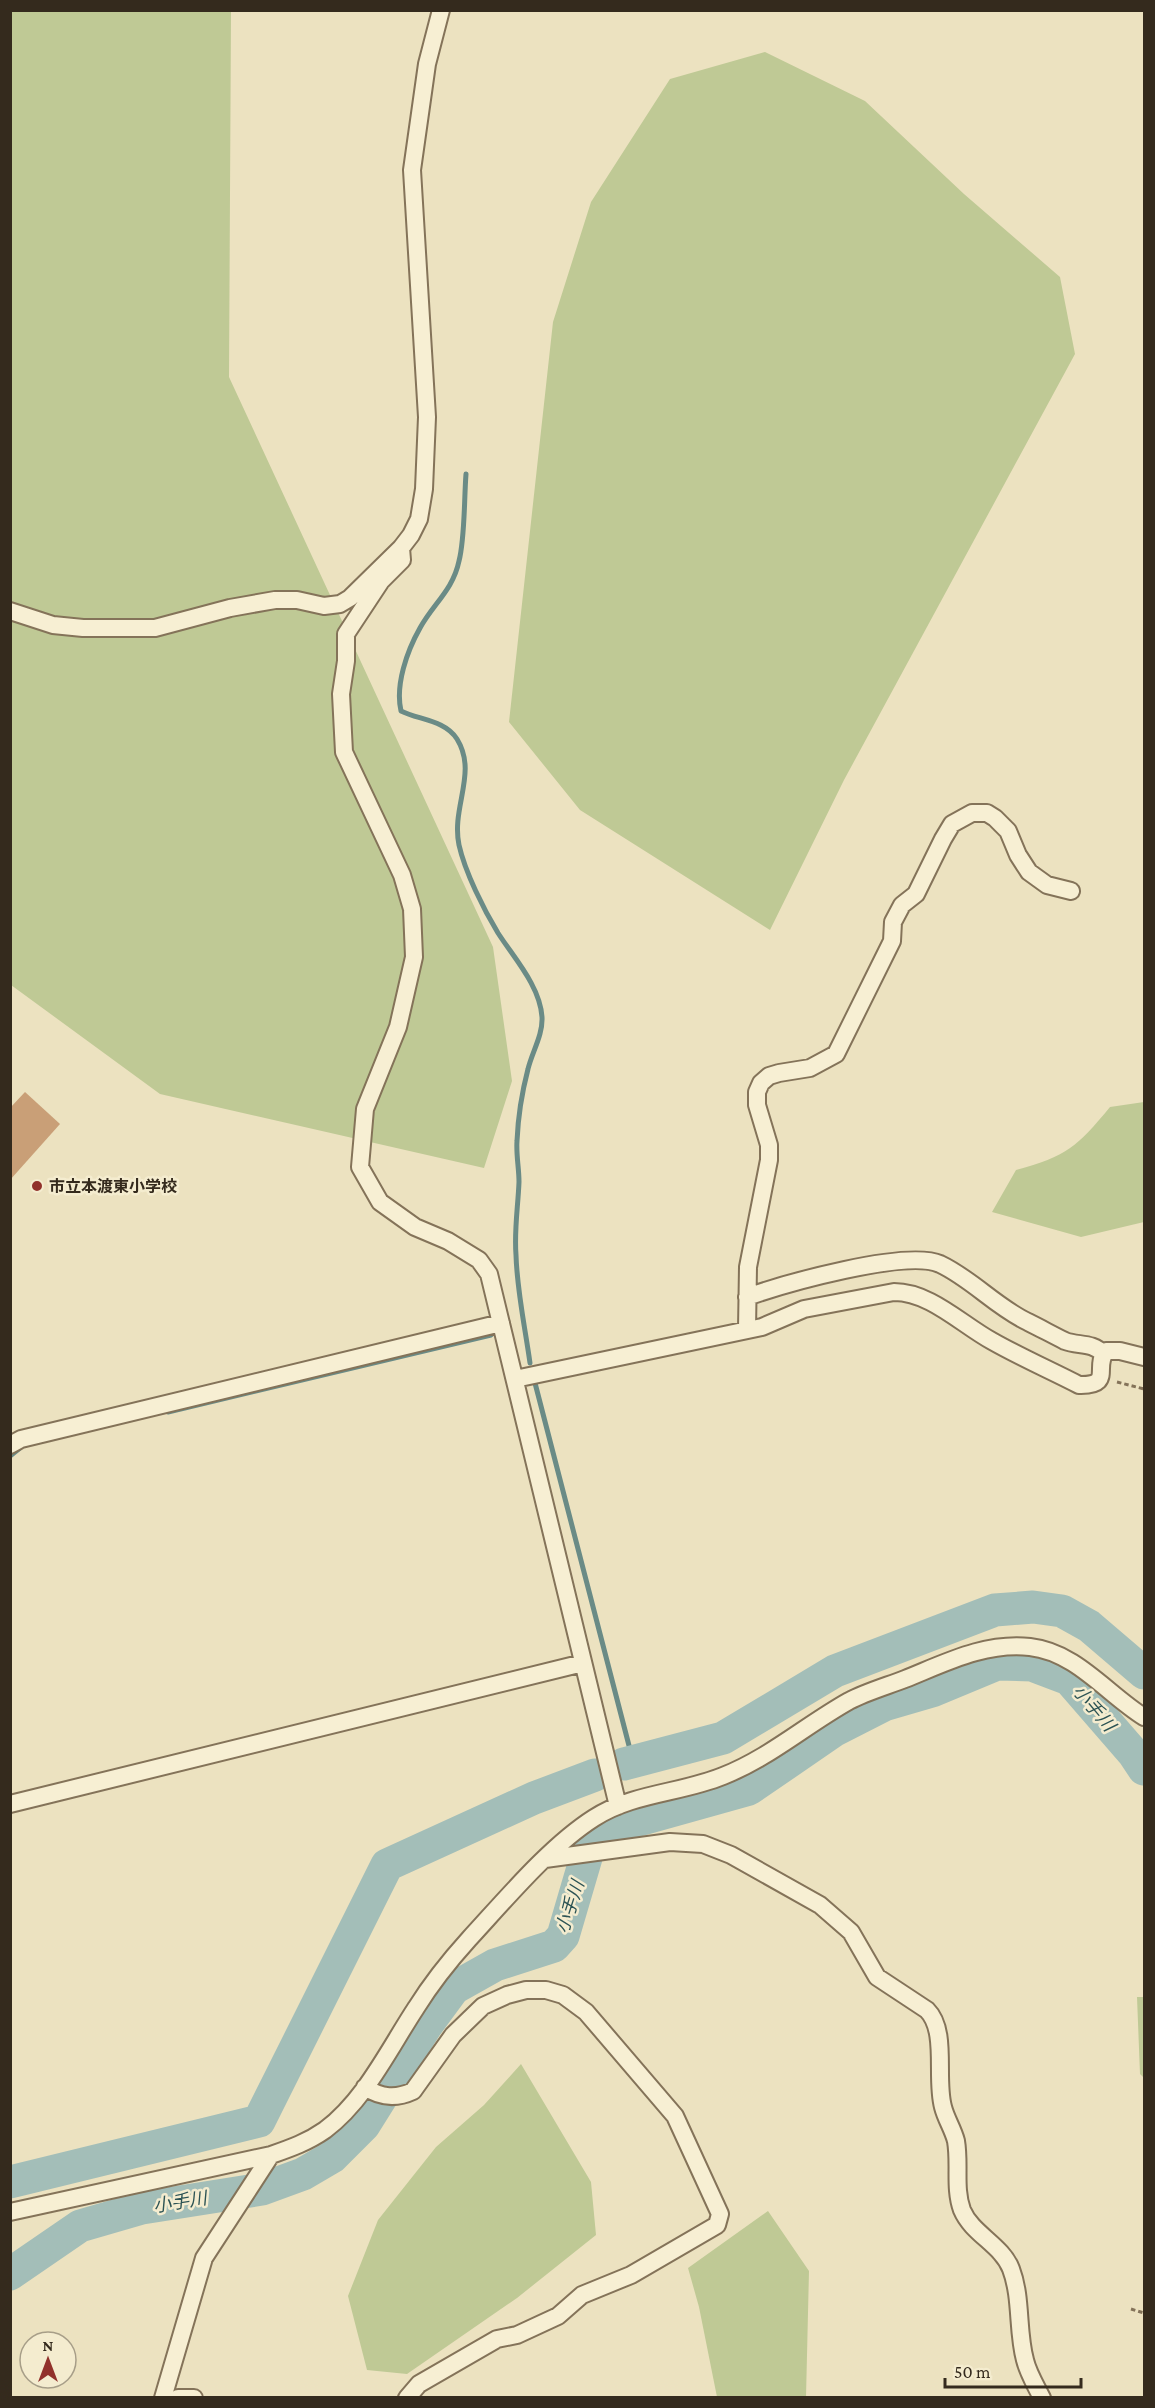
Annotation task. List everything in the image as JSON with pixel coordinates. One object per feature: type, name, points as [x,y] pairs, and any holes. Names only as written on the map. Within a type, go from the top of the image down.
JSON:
[{"type":"street","points":[[10,611],[63,626],[155,628],[230,608],[275,600],[297,600],[324,606],[340,604],[350,598],[401,548],[419,519],[424,489],[427,417],[412,170],[427,64],[441,10]]},
{"type":"street","points":[[401,548],[402,560],[381,581],[346,634],[346,661],[341,694],[344,753],[402,875],[412,909],[414,957],[398,1027],[365,1109],[360,1167],[380,1203],[415,1227],[448,1241],[479,1260],[489,1274],[618,1806]]},
{"type":"street","points":[[747,1329],[748,1267],[769,1160],[769,1145],[757,1105],[757,1092],[761,1083],[769,1076],[779,1072],[810,1068],[836,1054],[892,941],[893,922],[902,905],[916,894],[952,824],[972,813],[987,813],[1008,831],[1018,855],[1029,872],[1047,885],[1071,891]]},
{"type":"street","points":[[747,1297],[779,1287],[892,1261],[918,1259],[936,1263],[959,1274],[1024,1320],[1067,1341],[1096,1348],[1103,1354]]},
{"type":"street","points":[[514,1379],[762,1327],[804,1309],[894,1292],[907,1292],[921,1297],[992,1341],[1079,1385],[1087,1385],[1100,1380],[1103,1375],[1101,1359],[1103,1354],[1111,1350],[1144,1357]]},
{"type":"street","points":[[10,1445],[21,1439],[501,1323]]},
{"type":"street","points":[[10,2212],[271,2155],[305,2143],[375,2092],[430,1986],[468,1941],[572,1834],[596,1816],[618,1806],[721,1777],[754,1762],[850,1700],[978,1650],[1008,1646],[1032,1647],[1056,1654],[1078,1665],[1124,1704],[1144,1717]]},
{"type":"street","points":[[10,1804],[583,1663]]},
{"type":"street","points":[[545,1860],[670,1842],[703,1844],[731,1855],[820,1905],[851,1932],[877,1977],[934,2017],[938,2029],[938,2083],[943,2107],[956,2142],[958,2191],[962,2210],[971,2225],[1001,2254],[1011,2270],[1025,2362],[1042,2397]]},
{"type":"street","points":[[375,2092],[404,2095],[413,2091],[453,2035],[483,2006],[507,1995],[526,1990],[546,1990],[563,1995],[586,2012],[675,2116],[720,2214],[717,2225],[631,2275],[582,2295],[558,2316],[517,2335],[497,2339],[419,2384],[407,2397]]},
{"type":"street","points":[[163,2397],[204,2258],[271,2155]]},
{"type":"street","points":[[178,2397],[194,2397]]},
{"type":"path","points":[[1100,1380],[1144,1389]]},
{"type":"path","points":[[1131,2308],[1144,2313]]},
{"type":"green space","points":[[11,11],[231,11],[229,377],[493,947],[512,1081],[484,1168],[160,1094],[11,985]]},
{"type":"green space","points":[[765,52],[865,101],[964,194],[1060,277],[1075,354],[844,780],[770,930],[580,810],[509,722],[553,322],[591,202],[670,79]]},
{"type":"green space","points":[[1144,1102],[1144,1222],[1081,1237],[992,1212],[1016,1170],[1048,1160],[1070,1148],[1089,1132],[1110,1107]]},
{"type":"green space","points":[[1137,1997],[1144,1997],[1144,2078],[1140,2074]]},
{"type":"green space","points":[[521,2064],[591,2182],[596,2235],[517,2298],[407,2374],[367,2370],[348,2296],[378,2220],[436,2147],[484,2105]]},
{"type":"green space","points":[[768,2211],[809,2271],[806,2397],[717,2397],[699,2307],[688,2268]]},
{"type":"building","points":[[25,1092],[60,1124],[10,1180],[10,1108]]},
{"type":"waterway","points":[[466,474],[461,552],[456,571],[447,589],[425,619],[411,647],[403,668],[400,701],[401,711],[446,728],[457,739],[463,752],[465,777],[457,831],[462,856],[470,879],[487,913],[531,983],[540,1006],[542,1024],[524,1087],[517,1146],[519,1182],[515,1237],[520,1296],[530,1363]]},
{"type":"waterway","points":[[168,1412],[491,1335]]},
{"type":"waterway","points":[[535,1383],[633,1761]]},
{"type":"waterway","points":[[10,1456],[20,1448]]},
{"type":"waterway","points":[[624,1764],[723,1738],[835,1671],[995,1610],[1033,1607],[1062,1611],[1089,1626],[1144,1673]]},
{"type":"waterway","name":"小手川","points":[[10,2274],[80,2226],[142,2208],[262,2189],[303,2174],[332,2157],[364,2125],[426,2026],[454,1988],[495,1965],[554,1946],[563,1936],[590,1844],[606,1829],[749,1789],[835,1730],[884,1705],[932,1691],[997,1664],[1032,1665],[1069,1679],[1134,1754],[1144,1769]]},
{"type":"waterway","points":[[10,2182],[259,2121],[387,1865],[534,1798],[595,1775]]},
{"type":"place","name":"市立本渡東小学校","points":[[37,1186]]}]
